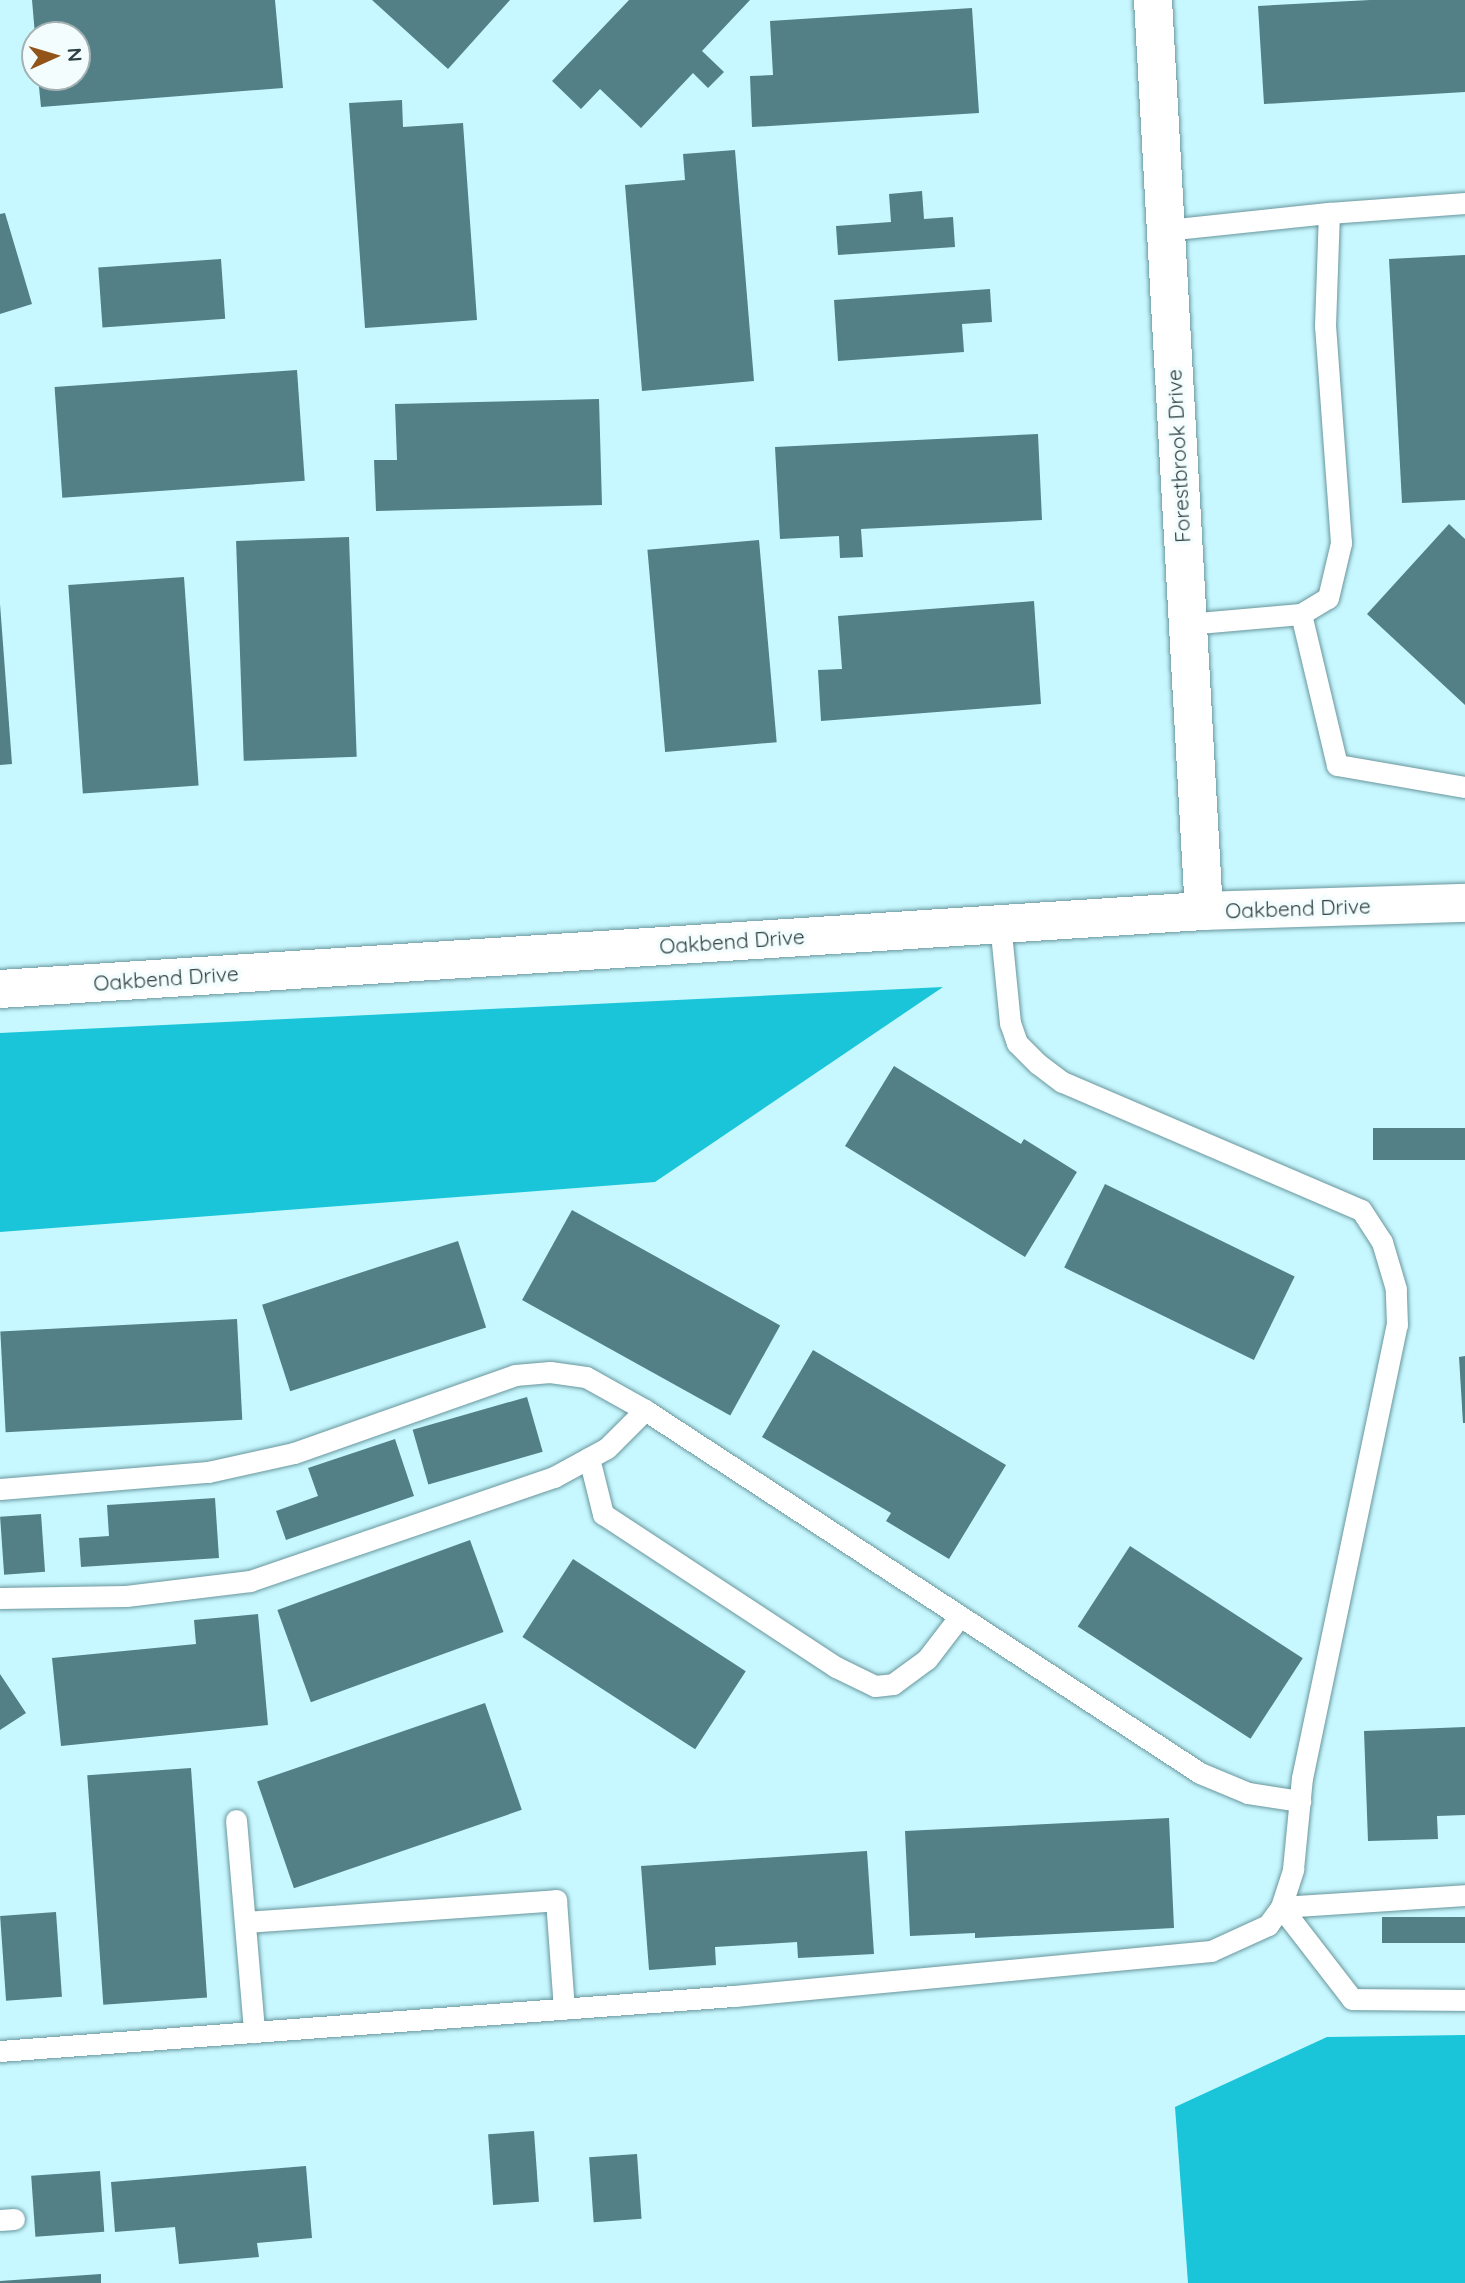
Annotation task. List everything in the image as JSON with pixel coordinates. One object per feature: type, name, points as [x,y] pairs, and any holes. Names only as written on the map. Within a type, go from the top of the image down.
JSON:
[{"type":"street","name":"Forestbrook Drive","points":[[1153,0],[1204,911]]},
{"type":"street","name":"Oakbend Drive","points":[[0,989],[1204,911],[1465,903]]},
{"type":"lane","points":[[1167,230],[1329,213],[1465,204]]},
{"type":"lane","points":[[1187,624],[1301,614],[1328,598],[1341,543],[1325,326],[1329,213]]},
{"type":"lane","points":[[1301,614],[1337,765],[1465,787]]},
{"type":"lane","points":[[0,2051],[564,2008],[1210,1951],[1268,1925],[1281,1907],[1293,1869],[1300,1801],[1397,1325],[1396,1289],[1382,1242],[1361,1210],[1062,1082],[1038,1064],[1017,1043],[1010,1023],[1000,923]]},
{"type":"lane","points":[[0,1489],[208,1472],[259,1462],[515,1375],[550,1372],[586,1377],[645,1410],[1200,1773],[1248,1793],[1300,1801]]},
{"type":"lane","points":[[0,1598],[126,1596],[250,1581],[554,1477],[607,1448],[645,1410]]},
{"type":"lane","points":[[589,1458],[603,1514],[835,1667],[875,1686],[893,1684],[927,1658],[960,1616]]},
{"type":"lane","points":[[236,1820],[254,2032]]},
{"type":"lane","points":[[1281,1907],[1465,1895]]},
{"type":"lane","points":[[245,1922],[556,1900],[564,2008]]},
{"type":"lane","points":[[1281,1907],[1352,1999],[1465,2000]]},
{"type":"shaded area","points":[[943,987],[655,1182],[0,1232],[0,1033]]},
{"type":"shaded area","points":[[1465,2035],[1465,2283],[1188,2283],[1175,2107],[1327,2037]]},
{"type":"building","points":[[32,0],[275,0],[283,88],[41,107],[39,91],[91,91],[91,21],[34,21]]},
{"type":"building","points":[[372,0],[510,0],[448,69]]},
{"type":"building","points":[[629,0],[750,0],[702,51],[724,72],[708,88],[693,73],[641,128],[600,89],[581,109],[552,81]]},
{"type":"building","points":[[1370,0],[1465,0],[1465,92],[1264,104],[1258,6]]},
{"type":"building","points":[[972,8],[979,113],[752,127],[750,76],[773,75],[770,21]]},
{"type":"building","points":[[402,100],[403,127],[463,123],[477,320],[365,328],[349,103]]},
{"type":"building","points":[[735,150],[754,381],[642,391],[625,185],[685,180],[683,154]]},
{"type":"building","points":[[922,191],[924,219],[953,217],[955,247],[838,255],[836,226],[891,222],[889,194]]},
{"type":"building","points":[[5,213],[32,304],[0,314],[0,214]]},
{"type":"building","points":[[1465,255],[1465,500],[1402,503],[1389,259]]},
{"type":"building","points":[[221,259],[225,319],[102,327],[98,268]]},
{"type":"building","points":[[990,289],[992,322],[962,324],[964,352],[838,361],[834,300]]},
{"type":"building","points":[[297,370],[305,481],[62,498],[55,387]]},
{"type":"building","points":[[599,399],[602,505],[376,511],[374,460],[397,460],[395,404]]},
{"type":"building","points":[[1038,434],[1042,520],[861,529],[863,557],[840,558],[839,536],[780,539],[775,447]]},
{"type":"building","points":[[1449,524],[1465,539],[1465,705],[1367,614]]},
{"type":"building","points":[[349,537],[357,757],[244,761],[236,541]]},
{"type":"building","points":[[759,540],[777,742],[665,752],[647,550]]},
{"type":"building","points":[[184,577],[199,785],[83,794],[68,585]]},
{"type":"building","points":[[1034,601],[1041,704],[821,721],[818,670],[842,669],[838,616]]},
{"type":"building","points":[[0,604],[12,764],[0,765]]},
{"type":"building","points":[[894,1066],[1021,1144],[1024,1139],[1077,1172],[1025,1257],[845,1146]]},
{"type":"building","points":[[1373,1128],[1465,1128],[1465,1160],[1373,1160]]},
{"type":"building","points":[[1105,1184],[1295,1276],[1254,1360],[1064,1268]]},
{"type":"building","points":[[572,1210],[780,1325],[730,1415],[522,1300]]},
{"type":"building","points":[[458,1241],[486,1328],[290,1391],[262,1305]]},
{"type":"building","points":[[237,1319],[242,1420],[6,1432],[0,1331]]},
{"type":"building","points":[[813,1350],[1006,1465],[949,1559],[886,1521],[891,1513],[762,1437]]},
{"type":"building","points":[[1465,1356],[1465,1423],[1463,1423],[1459,1357]]},
{"type":"building","points":[[527,1397],[543,1452],[428,1485],[413,1430]]},
{"type":"building","points":[[395,1439],[414,1496],[286,1540],[276,1511],[318,1496],[308,1468]]},
{"type":"building","points":[[215,1498],[219,1558],[81,1567],[79,1538],[109,1536],[107,1505]]},
{"type":"building","points":[[41,1514],[45,1572],[4,1575],[0,1517]]},
{"type":"building","points":[[470,1540],[504,1632],[311,1702],[277,1610]]},
{"type":"building","points":[[1130,1546],[1303,1658],[1250,1739],[1078,1627]]},
{"type":"building","points":[[573,1559],[746,1671],[695,1749],[522,1637]]},
{"type":"building","points":[[258,1614],[268,1725],[61,1746],[52,1658],[196,1644],[194,1620]]},
{"type":"building","points":[[0,1674],[26,1713],[0,1730]]},
{"type":"building","points":[[485,1703],[522,1810],[294,1888],[257,1781]]},
{"type":"building","points":[[1465,1727],[1465,1815],[1437,1816],[1438,1839],[1368,1841],[1364,1731]]},
{"type":"building","points":[[191,1768],[207,1997],[103,2005],[87,1775]]},
{"type":"building","points":[[1169,1818],[1174,1928],[975,1938],[975,1933],[910,1936],[905,1831]]},
{"type":"building","points":[[867,1851],[874,1954],[798,1958],[797,1942],[715,1947],[716,1965],[649,1970],[641,1866]]},
{"type":"building","points":[[56,1912],[62,1997],[6,2001],[0,1916]]},
{"type":"building","points":[[1382,1917],[1465,1917],[1465,1943],[1382,1943]]},
{"type":"building","points":[[534,2131],[539,2202],[493,2205],[488,2134]]},
{"type":"building","points":[[637,2154],[642,2219],[594,2222],[589,2157]]},
{"type":"building","points":[[306,2166],[312,2238],[257,2243],[259,2257],[179,2264],[175,2227],[115,2232],[111,2182]]},
{"type":"building","points":[[100,2171],[104,2232],[35,2237],[31,2176]]},
{"type":"building","points":[[101,2274],[101,2283],[0,2283],[0,2281]]}]
